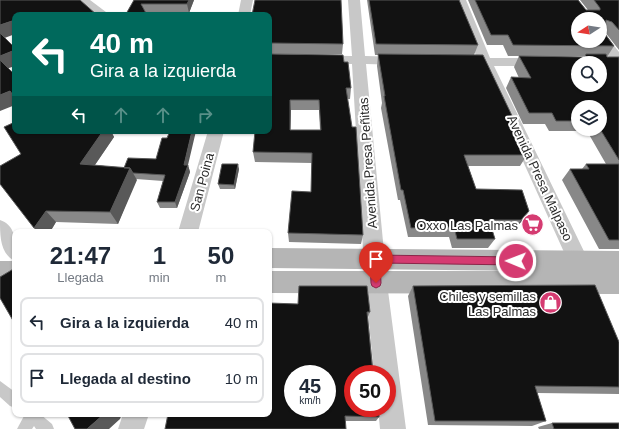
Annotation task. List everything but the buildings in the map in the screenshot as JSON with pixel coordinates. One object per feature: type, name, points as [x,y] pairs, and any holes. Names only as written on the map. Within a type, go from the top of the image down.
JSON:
[{"type":"main road","points":[[272,258],[375,259],[619,283]]},
{"type":"main road","points":[[272,282],[376,283],[587,280],[619,262]]},
{"type":"main road","points":[[0,272],[12,272]]},
{"type":"street","points":[[82,0],[100,12]]},
{"type":"street","points":[[245,12],[247,0]]},
{"type":"street","name":"Avenida Presa Peñitas","points":[[354,0],[360,60],[376,283],[385,365]]},
{"type":"street","name":"Avenida Presa Malpaso","points":[[460,0],[485,62],[587,280]]},
{"type":"street","points":[[607,45],[619,61]]},
{"type":"street","points":[[272,59],[415,61]]},
{"type":"street","points":[[607,62],[619,61]]},
{"type":"street","points":[[462,62],[556,62]]},
{"type":"street","name":"San Poina","points":[[189,229],[215,134]]},
{"type":"street","points":[[0,228],[12,247]]},
{"type":"street","points":[[131,429],[135,417]]},
{"type":"street","points":[[392,417],[393,429]]},
{"type":"lane","points":[[0,388],[12,398]]},
{"type":"lane","points":[[24,429],[30,417]]},
{"type":"lane","points":[[33,417],[47,429]]},
{"type":"place","name":"Oxxo Las Palmas","points":[[533,225]]},
{"type":"place","name":"Chiles y semillas Las Palmas","points":[[551,303]]},
{"type":"route","points":[[376,283],[375,259],[516,261]]}]
